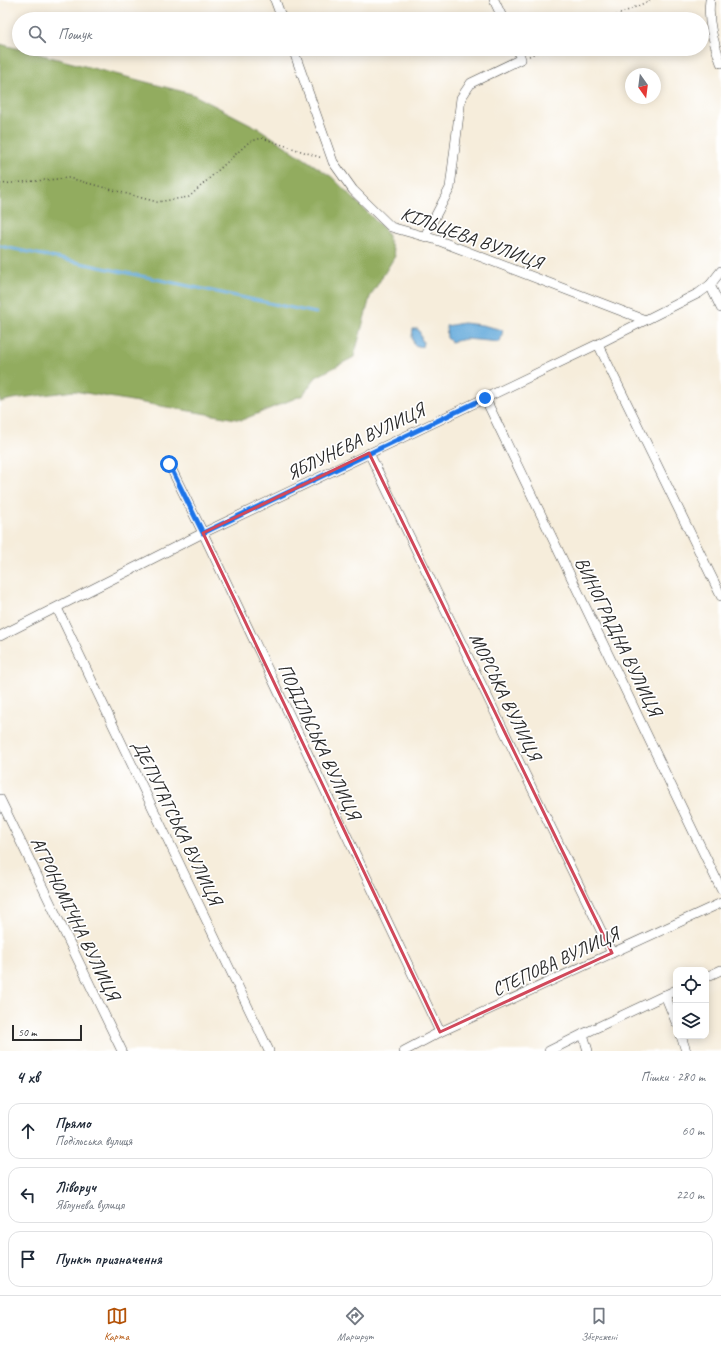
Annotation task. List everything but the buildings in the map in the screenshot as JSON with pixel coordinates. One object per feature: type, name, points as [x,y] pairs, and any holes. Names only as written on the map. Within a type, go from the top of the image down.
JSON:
[{"type":"street","points":[[275,0],[279,12]]},
{"type":"street","points":[[494,0],[500,12]]},
{"type":"street","points":[[710,0],[711,30],[721,63]]},
{"type":"street","name":"КІЛЬЦЕВА ВУЛИЦЯ","points":[[295,56],[333,162],[353,190],[391,227],[437,240],[645,320]]},
{"type":"street","points":[[425,236],[450,188],[461,98],[471,83],[521,59],[520,56]]},
{"type":"street","name":"ЯБЛУНЕВА ВУЛИЦЯ","points":[[0,636],[203,533],[598,344],[699,293],[710,285],[721,271]]},
{"type":"street","points":[[710,285],[721,308]]},
{"type":"street","points":[[598,344],[721,596]]},
{"type":"street","name":"ВИНОГРАДНА ВУЛИЦЯ","points":[[485,398],[721,889]]},
{"type":"street","name":"МОРСЬКА ВУЛИЦЯ","points":[[369,453],[612,953]]},
{"type":"street","name":"ПОДІЛЬСЬКА ВУЛИЦЯ","points":[[169,464],[440,1032]]},
{"type":"street","name":"ДЕПУТАТСЬКА ВУЛИЦЯ","points":[[57,608],[269,1051]]},
{"type":"street","name":"АГРОНОМІЧНА ВУЛИЦЯ","points":[[0,800],[122,1051]]},
{"type":"street","name":"СТЕПОВА ВУЛИЦЯ","points":[[404,1051],[440,1032],[721,903]]},
{"type":"street","points":[[709,976],[721,970]]},
{"type":"street","points":[[549,1051],[673,991]]},
{"type":"street","points":[[665,995],[673,1015]]},
{"type":"street","points":[[582,1034],[588,1051]]},
{"type":"street","points":[[682,1039],[686,1051]]},
{"type":"path","points":[[624,12],[651,0]]},
{"type":"path","points":[[521,59],[528,56]]},
{"type":"path","points":[[0,184],[69,178],[157,202],[188,197],[249,142],[262,138],[333,162]]},
{"type":"highlighted area","points":[[369,453],[612,953],[440,1032],[203,533]]},
{"type":"green space","points":[[0,44],[12,47],[12,56],[46,56],[192,94],[258,128],[332,177],[386,231],[395,256],[370,297],[354,357],[316,377],[303,395],[242,420],[74,391],[12,399],[0,402]]},
{"type":"water","points":[[463,323],[482,325],[503,330],[500,342],[466,339],[451,342],[447,338],[446,326]]},
{"type":"water","points":[[413,329],[418,329],[419,331],[423,342],[422,347],[414,345],[412,337]]},
{"type":"waterway","points":[[0,246],[316,313]]},
{"type":"route","points":[[169,464],[203,533],[485,398]]}]
